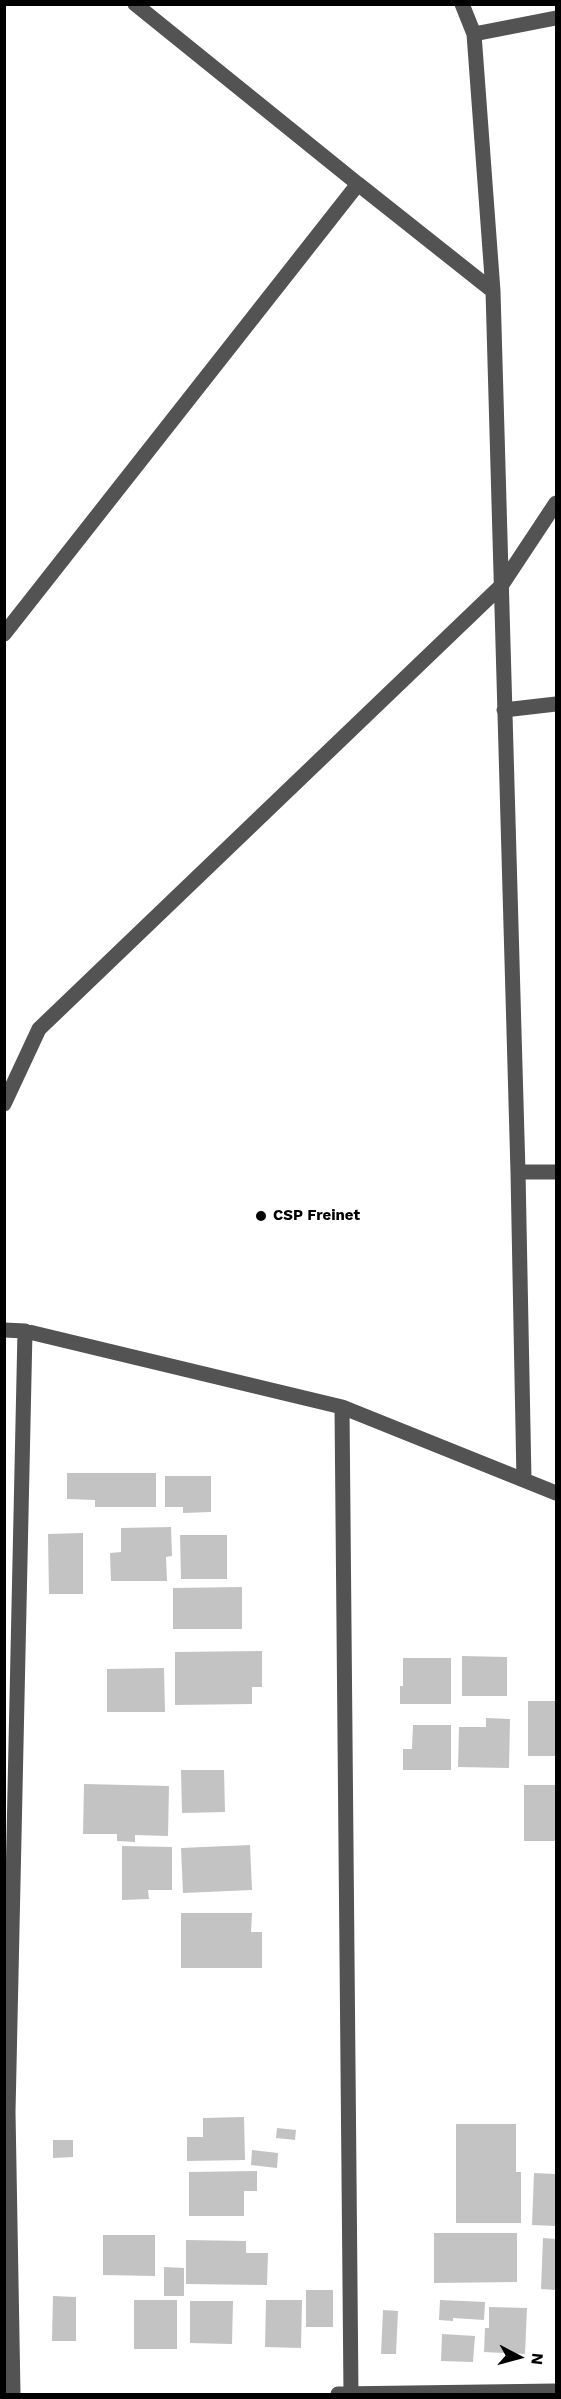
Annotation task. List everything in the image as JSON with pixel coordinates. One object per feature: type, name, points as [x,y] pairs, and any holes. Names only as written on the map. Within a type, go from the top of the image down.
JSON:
[{"type":"street","points":[[135,4],[493,291]]},
{"type":"street","points":[[462,4],[474,34],[493,291],[518,1172],[524,1480]]},
{"type":"street","points":[[474,34],[556,18]]},
{"type":"street","points":[[4,634],[358,184]]},
{"type":"street","points":[[4,1104],[39,1029],[501,586],[556,503]]},
{"type":"street","points":[[504,710],[556,704]]},
{"type":"street","points":[[518,1172],[556,1172]]},
{"type":"street","points":[[4,1330],[25,1331],[342,1407],[556,1493]]},
{"type":"street","points":[[12,2394],[6,2112],[25,1331]]},
{"type":"street","points":[[342,1407],[351,2394]]},
{"type":"street","points":[[338,2394],[556,2391]]},
{"type":"building","points":[[67,1473],[156,1473],[156,1507],[95,1507],[95,1500],[67,1499]]},
{"type":"building","points":[[165,1476],[211,1476],[211,1512],[183,1513],[183,1507],[165,1507]]},
{"type":"building","points":[[171,1527],[172,1556],[166,1557],[167,1581],[111,1581],[110,1553],[121,1552],[121,1528]]},
{"type":"building","points":[[83,1533],[83,1594],[49,1594],[48,1534]]},
{"type":"building","points":[[180,1535],[227,1535],[227,1579],[181,1579]]},
{"type":"building","points":[[242,1587],[242,1629],[173,1629],[173,1588]]},
{"type":"building","points":[[262,1651],[262,1687],[252,1687],[252,1704],[175,1705],[175,1652]]},
{"type":"building","points":[[462,1656],[507,1657],[507,1696],[462,1696]]},
{"type":"building","points":[[403,1658],[451,1658],[451,1704],[400,1704],[400,1686],[403,1686]]},
{"type":"building","points":[[164,1668],[165,1712],[107,1712],[107,1669]]},
{"type":"building","points":[[528,1701],[556,1701],[556,1756],[528,1756]]},
{"type":"building","points":[[486,1718],[510,1719],[509,1768],[458,1767],[459,1727],[486,1727]]},
{"type":"building","points":[[413,1725],[451,1725],[451,1770],[403,1770],[403,1749],[412,1749]]},
{"type":"building","points":[[181,1770],[224,1770],[225,1812],[182,1813]]},
{"type":"building","points":[[84,1784],[169,1786],[168,1836],[135,1835],[135,1842],[117,1841],[117,1834],[83,1834]]},
{"type":"building","points":[[524,1785],[556,1785],[556,1841],[524,1841]]},
{"type":"building","points":[[250,1845],[252,1890],[183,1893],[181,1848]]},
{"type":"building","points":[[122,1846],[172,1847],[172,1890],[148,1890],[149,1899],[122,1900]]},
{"type":"building","points":[[181,1913],[252,1913],[251,1932],[262,1932],[262,1968],[181,1968]]},
{"type":"building","points":[[244,2117],[245,2160],[187,2161],[187,2137],[203,2137],[203,2118]]},
{"type":"building","points":[[456,2124],[516,2124],[516,2172],[521,2172],[521,2223],[456,2223]]},
{"type":"building","points":[[277,2128],[296,2130],[295,2140],[276,2138]]},
{"type":"building","points":[[53,2140],[73,2140],[73,2157],[53,2158]]},
{"type":"building","points":[[252,2150],[278,2153],[277,2168],[251,2165]]},
{"type":"building","points":[[257,2171],[257,2191],[244,2191],[244,2216],[189,2216],[189,2172]]},
{"type":"building","points":[[534,2173],[556,2174],[556,2226],[532,2225]]},
{"type":"building","points":[[434,2233],[517,2233],[517,2282],[434,2283]]},
{"type":"building","points":[[103,2235],[155,2235],[155,2276],[103,2275]]},
{"type":"building","points":[[543,2238],[556,2239],[556,2290],[541,2289]]},
{"type":"building","points":[[186,2240],[246,2241],[246,2253],[268,2253],[267,2285],[186,2284]]},
{"type":"building","points":[[164,2267],[184,2268],[184,2296],[164,2296]]},
{"type":"building","points":[[306,2290],[333,2290],[333,2327],[306,2327]]},
{"type":"building","points":[[53,2296],[76,2297],[76,2341],[52,2341]]},
{"type":"building","points":[[134,2300],[177,2300],[177,2349],[134,2349]]},
{"type":"building","points":[[266,2300],[302,2300],[301,2348],[265,2347]]},
{"type":"building","points":[[440,2300],[485,2302],[484,2320],[453,2318],[453,2321],[439,2320]]},
{"type":"building","points":[[190,2301],[233,2301],[232,2344],[190,2343]]},
{"type":"building","points":[[489,2307],[527,2308],[525,2354],[484,2352],[485,2328],[489,2328]]},
{"type":"building","points":[[383,2310],[398,2311],[396,2354],[381,2354]]},
{"type":"building","points":[[442,2334],[475,2336],[473,2362],[441,2361]]},
{"type":"place","name":"CSP Freinet","points":[[261,1216]]}]
